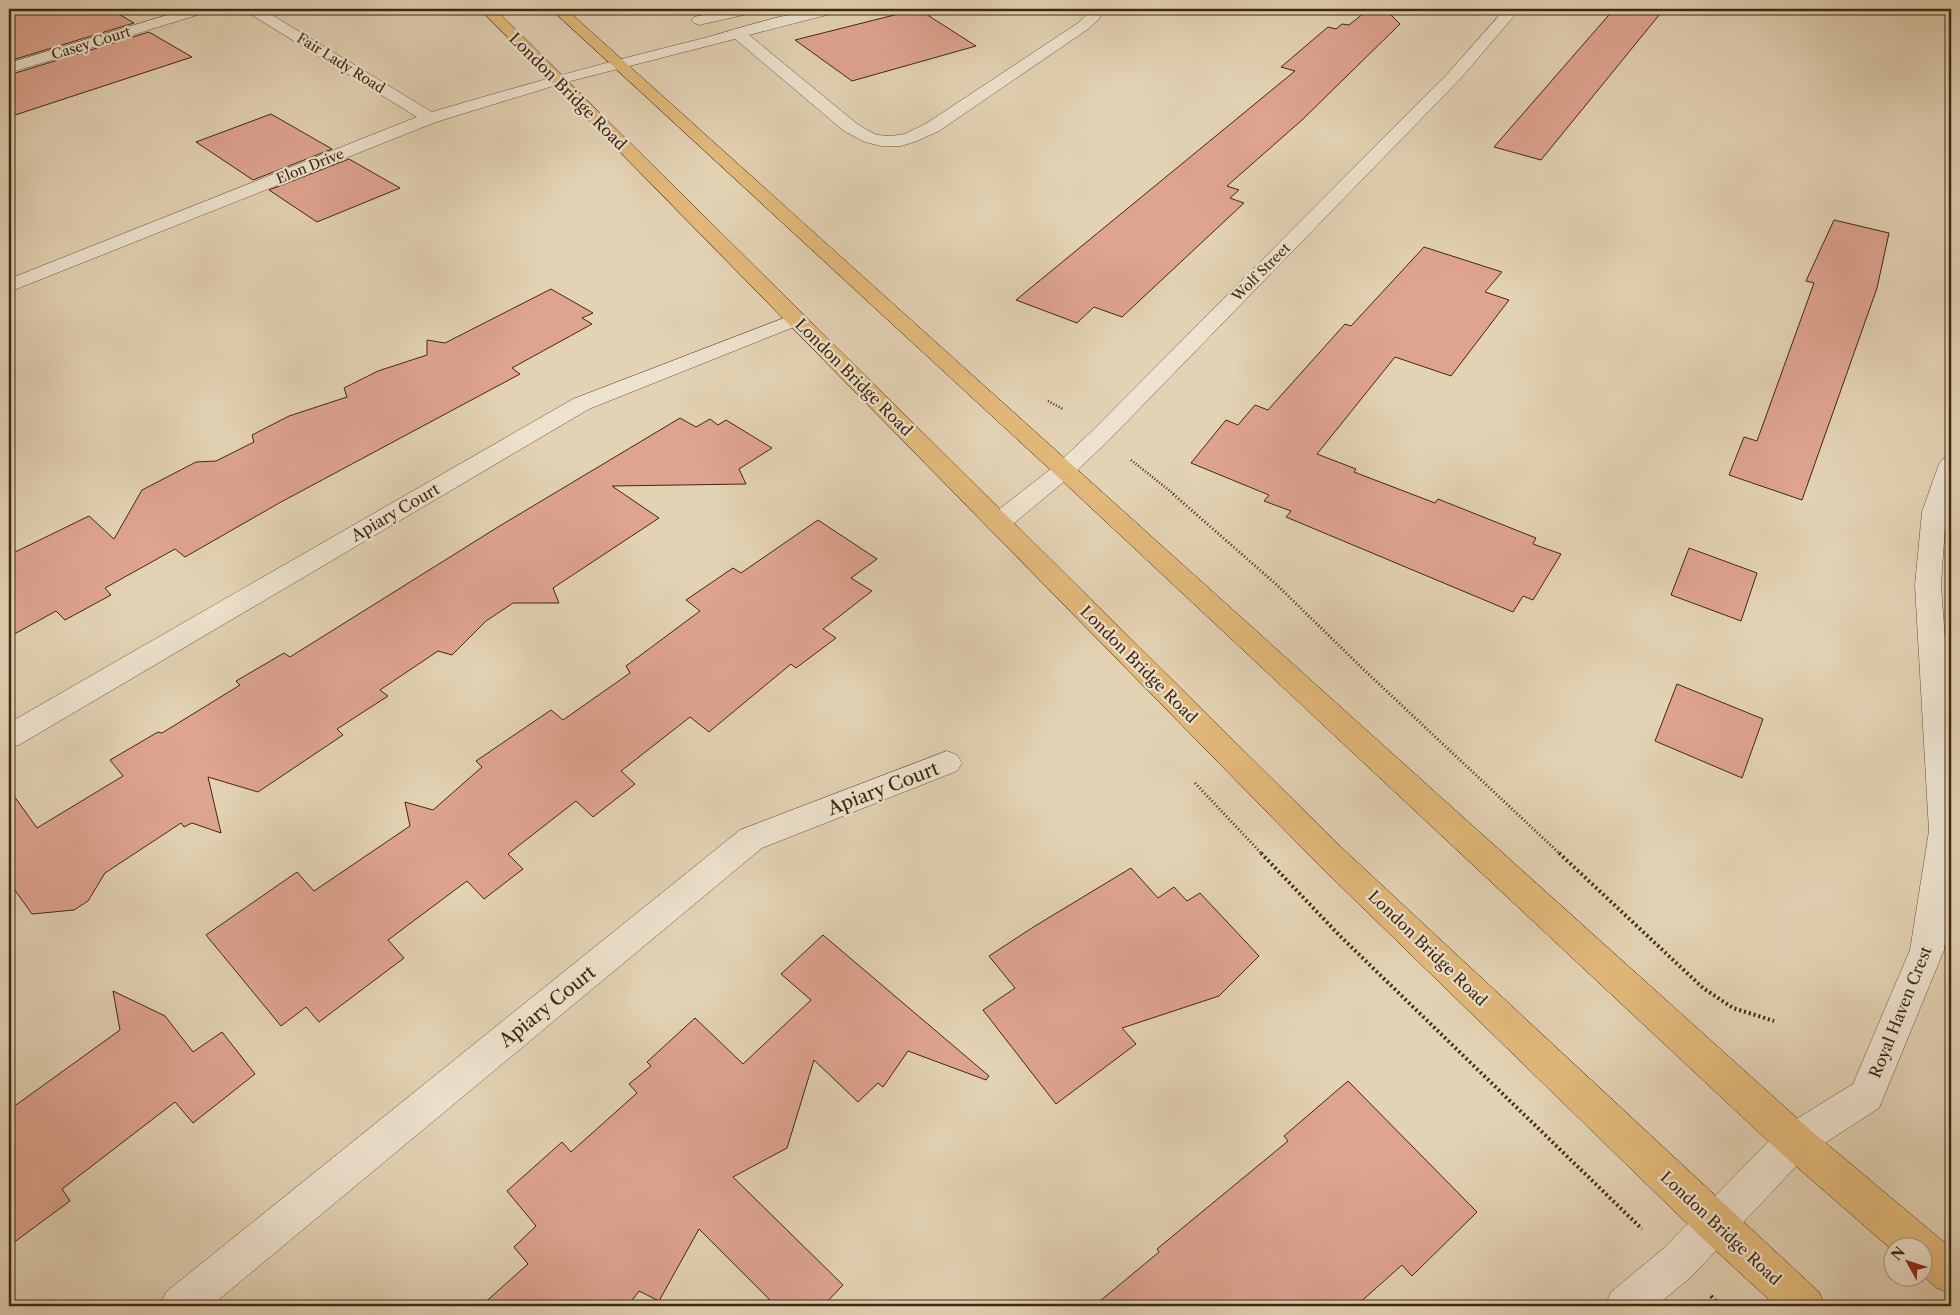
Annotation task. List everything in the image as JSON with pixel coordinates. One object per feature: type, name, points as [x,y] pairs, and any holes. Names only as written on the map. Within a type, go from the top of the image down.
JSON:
[{"type":"main road","name":"London Bridge Road","points":[[487,9],[1332,856],[1715,1223],[1805,1306]]},
{"type":"main road","points":[[558,9],[1064,470],[1795,1141],[1910,1238]]},
{"type":"main road","points":[[1932,1257],[1951,1274]]},
{"type":"street","name":"Casey Court","points":[[9,68],[202,9]]},
{"type":"street","name":"Fair Lady Road","points":[[252,9],[430,118]]},
{"type":"street","points":[[685,9],[721,38]]},
{"type":"street","points":[[699,20],[751,9]]},
{"type":"street","name":"Elon Drive","points":[[9,286],[430,118],[557,80],[833,9]]},
{"type":"street","points":[[737,34],[856,132],[876,141],[892,142],[916,137],[933,127],[1083,26],[1094,16],[1097,9]]},
{"type":"street","name":"Wolf Street","points":[[998,523],[1064,470],[1100,436],[1448,82],[1513,9]]},
{"type":"street","name":"Apiary Court","points":[[9,737],[581,404],[797,319]]},
{"type":"street","name":"Royal Haven Crest","points":[[1626,1306],[1677,1263],[1795,1141],[1866,1096],[1927,950],[1944,831],[1928,585],[1934,512],[1951,464]]},
{"type":"street","name":"Apiary Court","points":[[180,1306],[751,839],[947,763]]},
{"type":"path","points":[[1128,458],[1164,485],[1277,585],[1362,668],[1703,988],[1733,1008],[1774,1021]]},
{"type":"path","points":[[1190,778],[1340,936],[1720,1306]]},
{"type":"building","points":[[9,9],[110,9],[134,23],[9,61]]},
{"type":"building","points":[[918,9],[976,46],[852,81],[795,40]]},
{"type":"building","points":[[1369,9],[1385,9],[1400,24],[1302,120],[1227,186],[1239,190],[1230,198],[1244,203],[1122,317],[1094,307],[1077,323],[1016,300],[1295,71],[1281,67],[1328,27],[1336,29],[1342,24],[1349,25]]},
{"type":"building","points":[[1614,9],[1664,9],[1541,160],[1494,147]]},
{"type":"building","points":[[149,32],[192,57],[9,117],[9,75]]},
{"type":"building","points":[[271,114],[332,149],[253,180],[196,142]]},
{"type":"building","points":[[349,159],[400,188],[317,222],[269,190]]},
{"type":"building","points":[[1834,220],[1889,233],[1877,288],[1802,500],[1729,475],[1744,437],[1757,441],[1814,283],[1806,281]]},
{"type":"building","points":[[1424,247],[1502,272],[1485,292],[1509,300],[1451,376],[1395,357],[1317,454],[1356,469],[1354,472],[1435,503],[1438,499],[1536,538],[1533,544],[1561,554],[1533,600],[1523,596],[1513,612],[1286,517],[1291,511],[1264,501],[1269,495],[1191,463],[1226,420],[1238,425],[1255,405],[1268,410],[1345,324],[1351,326]]},
{"type":"building","points":[[551,289],[593,313],[582,318],[592,324],[512,368],[520,374],[281,502],[185,557],[175,549],[105,588],[111,595],[65,620],[56,611],[9,637],[9,555],[89,516],[114,539],[142,490],[196,462],[216,461],[254,442],[252,435],[289,416],[347,397],[344,388],[378,371],[427,355],[427,340],[445,343]]},
{"type":"building","points":[[680,418],[696,427],[710,419],[718,425],[726,420],[772,448],[739,469],[746,484],[612,486],[659,518],[553,588],[559,603],[513,603],[486,621],[452,655],[438,651],[380,690],[388,696],[337,729],[343,735],[258,792],[208,777],[221,833],[192,823],[184,827],[181,823],[105,873],[88,901],[74,910],[32,914],[9,882],[9,789],[37,828],[123,776],[110,760],[158,732],[162,733],[240,685],[236,681],[284,653],[290,657],[498,527]]},
{"type":"building","points":[[818,520],[877,559],[851,578],[872,591],[823,629],[836,638],[796,668],[791,664],[709,732],[690,717],[621,771],[635,784],[593,817],[576,801],[508,854],[523,869],[484,899],[467,881],[388,940],[404,958],[319,1022],[306,1007],[281,1026],[206,935],[297,872],[314,891],[410,826],[405,802],[433,810],[482,767],[476,761],[551,710],[563,720],[630,673],[626,666],[700,611],[686,600],[733,568],[741,573]]},
{"type":"building","points":[[1689,548],[1757,573],[1741,621],[1671,595]]},
{"type":"building","points":[[1677,684],[1763,719],[1742,778],[1655,741]]},
{"type":"building","points":[[1131,868],[1158,898],[1174,887],[1187,901],[1200,893],[1259,956],[1219,996],[1122,1028],[1136,1044],[1056,1104],[983,1010],[1015,988],[989,956]]},
{"type":"building","points":[[823,935],[989,1076],[986,1080],[908,1051],[883,1087],[878,1083],[858,1102],[814,1060],[787,1148],[733,1177],[843,1285],[823,1306],[776,1306],[699,1229],[659,1301],[639,1291],[628,1306],[481,1306],[528,1264],[514,1247],[536,1226],[507,1191],[562,1142],[571,1152],[637,1093],[629,1084],[651,1066],[647,1062],[695,1018],[743,1064],[811,1000],[781,974]]},
{"type":"building","points":[[113,991],[165,1016],[193,1052],[222,1032],[255,1074],[193,1123],[175,1102],[62,1189],[70,1201],[9,1246],[9,1110],[120,1030]]},
{"type":"building","points":[[1348,1081],[1477,1212],[1412,1276],[1402,1265],[1356,1306],[1094,1306],[1159,1252],[1157,1249],[1288,1141],[1284,1136]]}]
